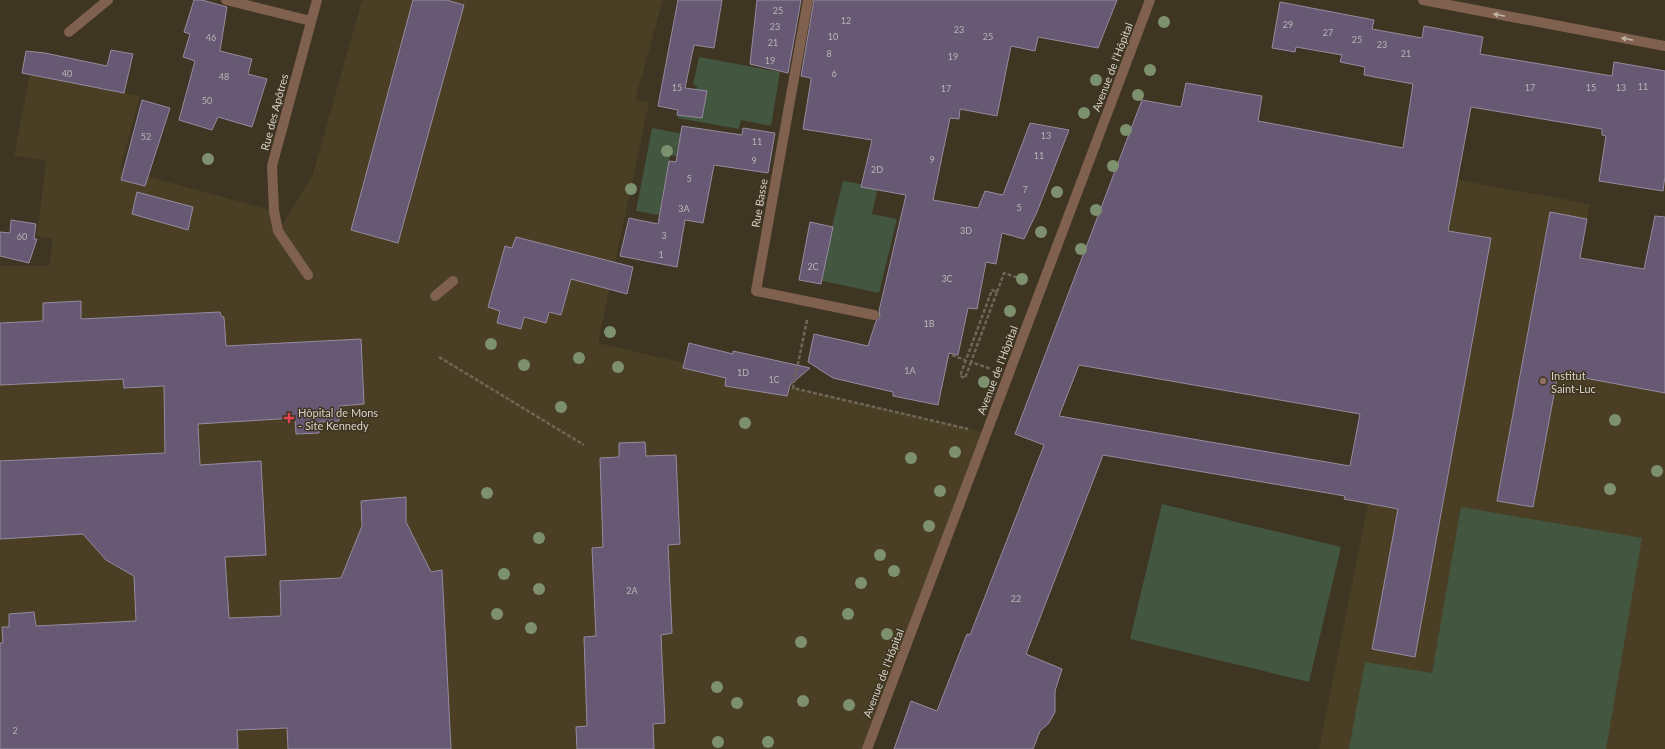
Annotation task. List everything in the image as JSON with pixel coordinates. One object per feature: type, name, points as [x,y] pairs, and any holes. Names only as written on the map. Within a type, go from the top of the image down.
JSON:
[{"type":"street","points":[[69,32],[108,0]]},
{"type":"street","points":[[226,0],[311,22]]},
{"type":"street","name":"Rue des Apôtres","points":[[308,275],[278,231],[274,211],[272,166],[317,0]]},
{"type":"street","name":"Rue Basse","points":[[808,0],[756,291],[874,315]]},
{"type":"street","name":"Avenue de l'Hôpital","points":[[867,749],[1150,0]]},
{"type":"street","points":[[1422,0],[1665,46]]},
{"type":"street","points":[[435,296],[453,281]]},
{"type":"path","points":[[998,292],[992,290],[960,376],[965,378],[998,292],[1004,274]]},
{"type":"path","points":[[811,302],[793,388],[986,433]]},
{"type":"path","points":[[952,355],[966,360]]},
{"type":"path","points":[[439,357],[584,445]]},
{"type":"path","points":[[971,362],[1008,374]]},
{"type":"shaded area","name":"Hôpital de Mons - Site Kennedy","points":[[362,0],[663,0],[635,100],[649,103],[598,343],[986,433],[867,749],[0,749],[0,266],[49,266],[53,239],[37,236],[46,160],[14,156],[30,74],[140,96],[120,169],[274,211],[278,231],[312,177]]},
{"type":"shaded area","name":"Institut Saint-Luc","points":[[1458,180],[1590,204],[1580,258],[1665,273],[1665,749],[1319,749],[1368,504],[1398,509]]},
{"type":"green space","points":[[699,57],[780,72],[771,126],[741,120],[739,129],[678,118],[682,95],[695,97],[697,86],[693,85]]},
{"type":"green space","points":[[652,128],[722,141],[718,164],[670,155],[659,215],[636,211]]},
{"type":"green space","points":[[843,181],[878,187],[872,214],[897,219],[879,293],[819,280]]},
{"type":"green space","points":[[1162,504],[1341,547],[1309,682],[1130,639]]},
{"type":"green space","points":[[1461,507],[1642,538],[1606,749],[1349,749],[1365,662],[1432,673]]},
{"type":"building","points":[[194,0],[202,0],[227,7],[220,51],[252,59],[248,74],[267,79],[252,127],[218,117],[212,130],[179,120],[195,61],[183,57],[190,34],[184,32]]},
{"type":"building","points":[[413,0],[446,0],[464,5],[398,243],[351,230]]},
{"type":"building","points":[[678,0],[722,0],[714,48],[694,45],[685,88],[707,91],[702,118],[677,115],[678,110],[658,106]]},
{"type":"building","points":[[757,0],[801,0],[788,73],[750,64]]},
{"type":"building","points":[[814,0],[1117,0],[1098,48],[1038,37],[1035,51],[1011,46],[997,116],[960,109],[959,119],[950,118],[933,200],[978,208],[985,191],[1003,195],[1030,123],[1069,130],[1037,212],[1024,239],[1002,233],[996,264],[986,262],[977,309],[968,308],[958,355],[949,353],[938,405],[893,396],[893,392],[833,378],[808,362],[814,334],[868,346],[876,321],[880,317],[879,311],[906,195],[861,187],[872,140],[803,129],[811,78],[801,76]]},
{"type":"building","points":[[1280,2],[1374,20],[1372,29],[1422,38],[1424,26],[1483,37],[1480,54],[1612,76],[1614,62],[1665,71],[1665,176],[1663,191],[1599,181],[1606,136],[1602,135],[1602,129],[1471,107],[1448,231],[1491,238],[1415,657],[1372,649],[1398,509],[1344,499],[1345,496],[1103,455],[1026,654],[1062,669],[1055,691],[1055,712],[1049,723],[1040,731],[1033,749],[894,749],[911,701],[937,711],[967,634],[970,635],[1044,445],[1015,434],[1142,100],[1181,107],[1186,83],[1262,96],[1258,121],[1403,148],[1413,84],[1364,75],[1365,67],[1340,62],[1342,55],[1296,47],[1295,52],[1272,48]],"holes":[[[1079,365],[1360,414],[1350,466],[1059,416]]]},
{"type":"building","points":[[111,50],[133,54],[124,93],[22,73],[26,51],[45,53],[107,66]]},
{"type":"building","points":[[142,100],[170,108],[145,186],[121,180]]},
{"type":"building","points":[[682,126],[742,135],[743,128],[775,133],[768,173],[714,165],[703,223],[685,220],[677,267],[620,256],[629,218],[658,224],[669,161],[676,162]]},
{"type":"building","points":[[137,192],[193,207],[188,230],[132,214]]},
{"type":"building","points":[[1550,212],[1587,219],[1580,258],[1644,269],[1655,216],[1665,217],[1665,393],[1558,373],[1533,507],[1497,501]]},
{"type":"building","points":[[11,220],[36,224],[34,239],[37,239],[29,263],[0,256],[0,232],[10,233]]},
{"type":"building","points":[[810,222],[833,227],[821,284],[799,280]]},
{"type":"building","points":[[516,237],[633,267],[627,294],[571,279],[561,315],[549,312],[546,323],[524,317],[521,329],[497,323],[500,311],[488,307],[505,246],[512,248]]},
{"type":"building","points":[[81,301],[81,319],[220,312],[221,316],[224,317],[226,346],[361,339],[364,404],[339,406],[339,421],[319,422],[319,433],[296,434],[295,418],[198,424],[200,465],[261,461],[266,555],[225,557],[229,618],[281,616],[280,581],[341,578],[362,526],[361,501],[406,497],[406,522],[431,572],[442,570],[451,749],[288,749],[287,728],[237,730],[238,749],[0,749],[0,643],[3,643],[2,627],[9,627],[9,614],[34,612],[36,626],[136,621],[134,576],[106,560],[83,534],[0,539],[0,461],[165,453],[164,386],[124,388],[123,379],[0,385],[0,323],[43,321],[43,303]]},
{"type":"building","points":[[689,343],[733,354],[733,351],[810,368],[790,385],[787,396],[725,386],[726,378],[683,368]]},
{"type":"building","points":[[645,442],[646,456],[676,455],[680,544],[668,545],[672,633],[661,635],[665,723],[653,724],[654,749],[577,749],[576,727],[587,726],[584,637],[596,636],[592,548],[603,547],[600,458],[619,457],[619,443]]},
{"type":"place","name":"Institut Saint-Luc","points":[[1543,381]]},
{"type":"place","name":"Hôpital de Mons - Site Kennedy","points":[[289,418]]}]
